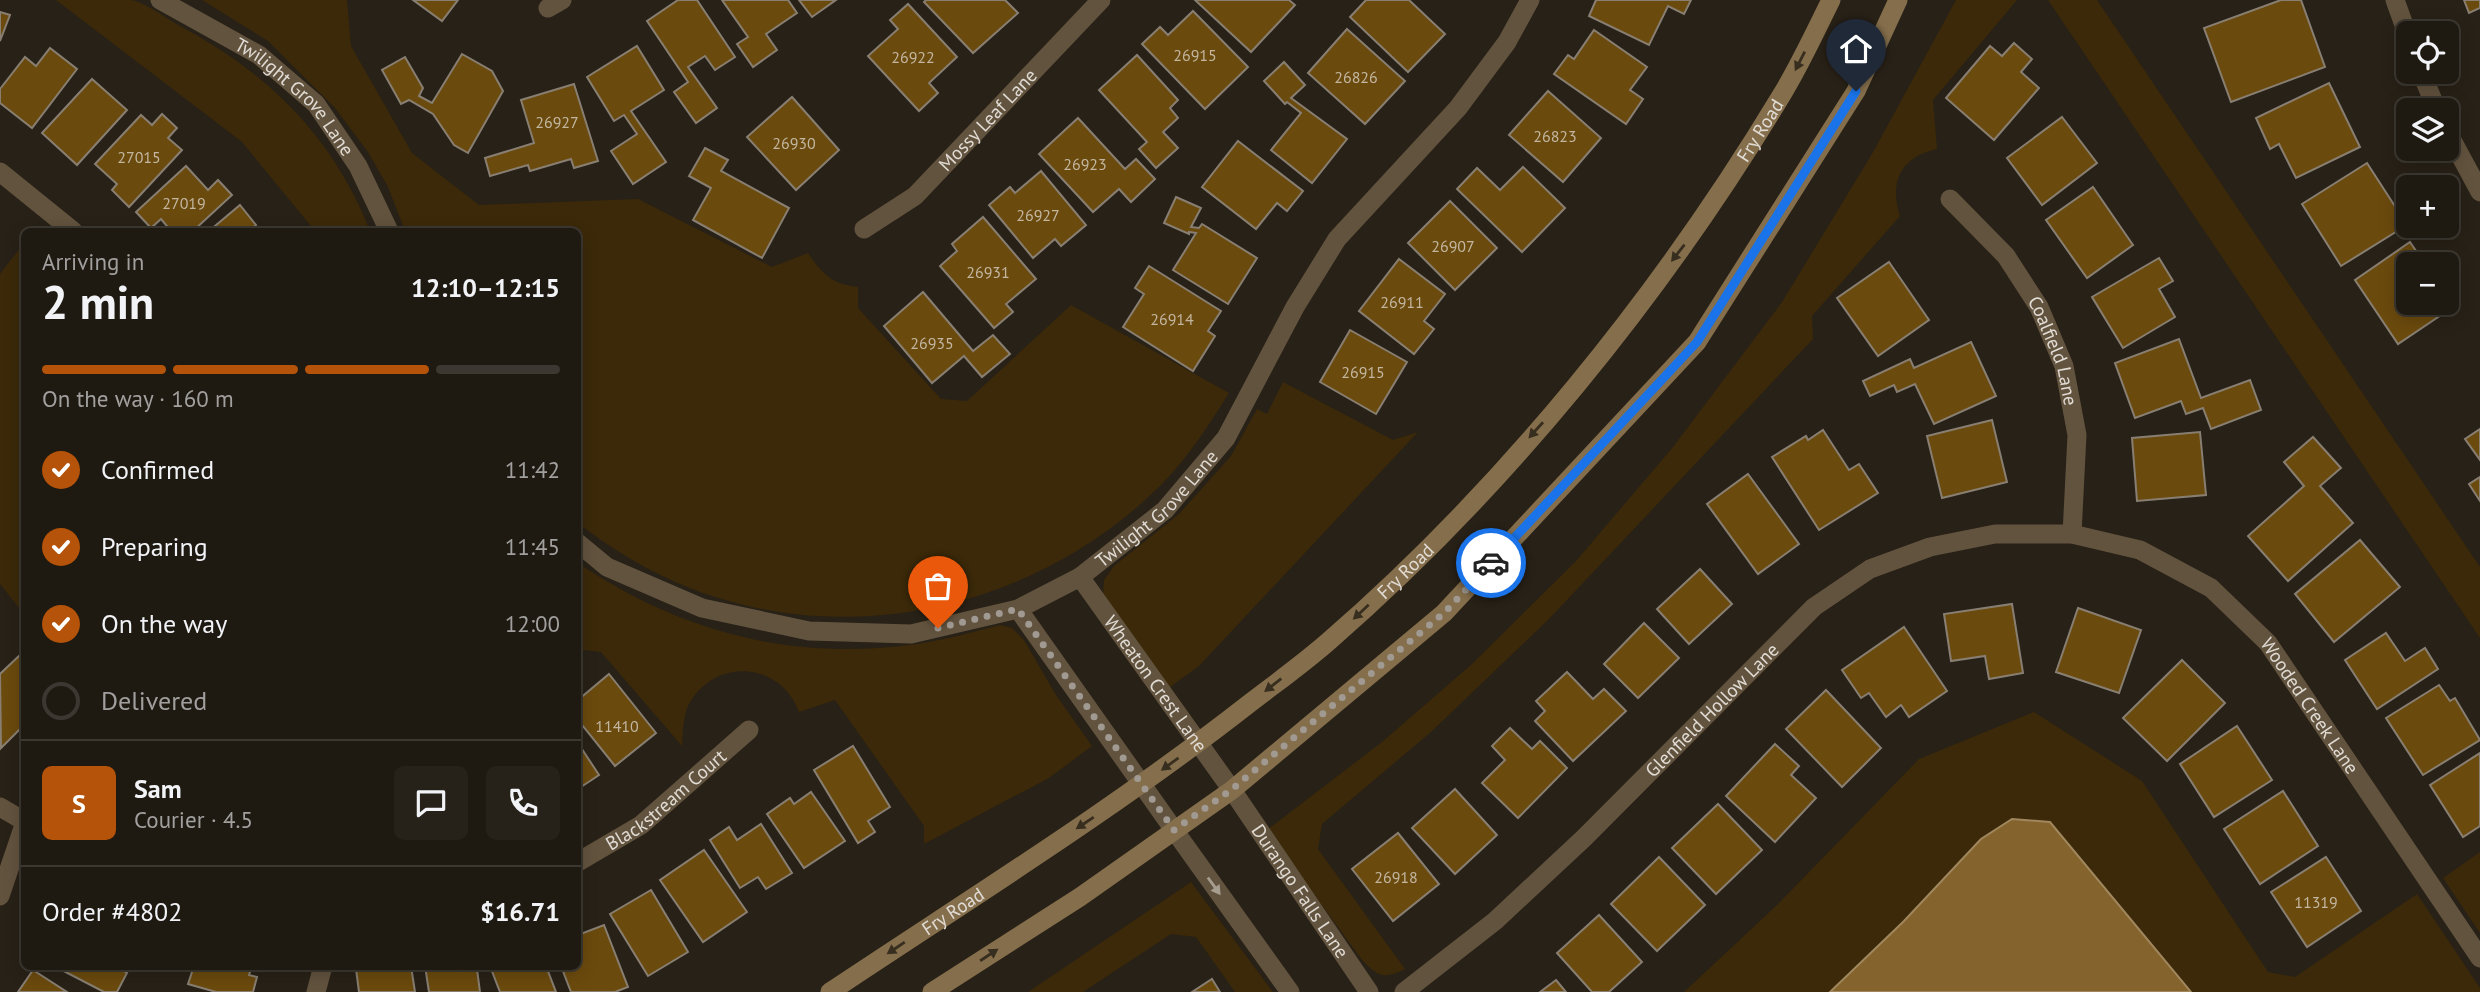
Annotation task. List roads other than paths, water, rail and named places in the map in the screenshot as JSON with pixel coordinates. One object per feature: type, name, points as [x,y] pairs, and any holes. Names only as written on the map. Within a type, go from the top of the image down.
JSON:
[{"type":"main road","name":"Fry Road","points":[[830,992],[1142,785],[1198,744],[1327,643],[1428,550],[1565,399],[1693,233],[1783,93],[1831,0]]},
{"type":"main road","points":[[932,992],[1080,897],[1231,790],[1444,613],[1697,342],[1856,91],[1898,0]]},
{"type":"street","name":"Twilight Grove Lane","points":[[160,0],[259,55],[316,104],[358,166],[388,228]]},
{"type":"street","name":"Mossy Leaf Lane","points":[[864,229],[915,196],[1101,0]]},
{"type":"street","name":"Twilight Grove Lane","points":[[581,545],[607,567],[702,608],[809,632],[911,634],[1018,609],[1080,577],[1165,510],[1226,438],[1295,307],[1337,239],[1458,108],[1507,42],[1530,0]]},
{"type":"street","points":[[2395,0],[2403,21]]},
{"type":"street","points":[[2459,153],[2480,192]]},
{"type":"street","points":[[0,172],[69,228]]},
{"type":"street","name":"Coalfield Lane","points":[[1950,199],[2006,256],[2039,307],[2064,366],[2077,435],[2072,534]]},
{"type":"street","name":"Glenfield Hollow Lane","points":[[1404,992],[1495,921],[1584,838],[1814,607],[1870,569],[1930,547],[1995,534],[2072,534]]},
{"type":"street","name":"Wooded Creek Lane","points":[[2072,534],[2140,550],[2211,588],[2268,643],[2480,958]]},
{"type":"street","name":"Wheaton Crest Lane","points":[[1080,577],[1231,790]]},
{"type":"street","points":[[1018,609],[1290,992]]},
{"type":"street","name":"Blackstream Court","points":[[581,860],[641,825],[749,730]]},
{"type":"street","name":"Durango Falls Lane","points":[[1231,790],[1369,992]]},
{"type":"street","points":[[0,807],[21,821]]},
{"type":"street","points":[[0,896],[21,832]]},
{"type":"street","points":[[316,992],[322,970]]}]
